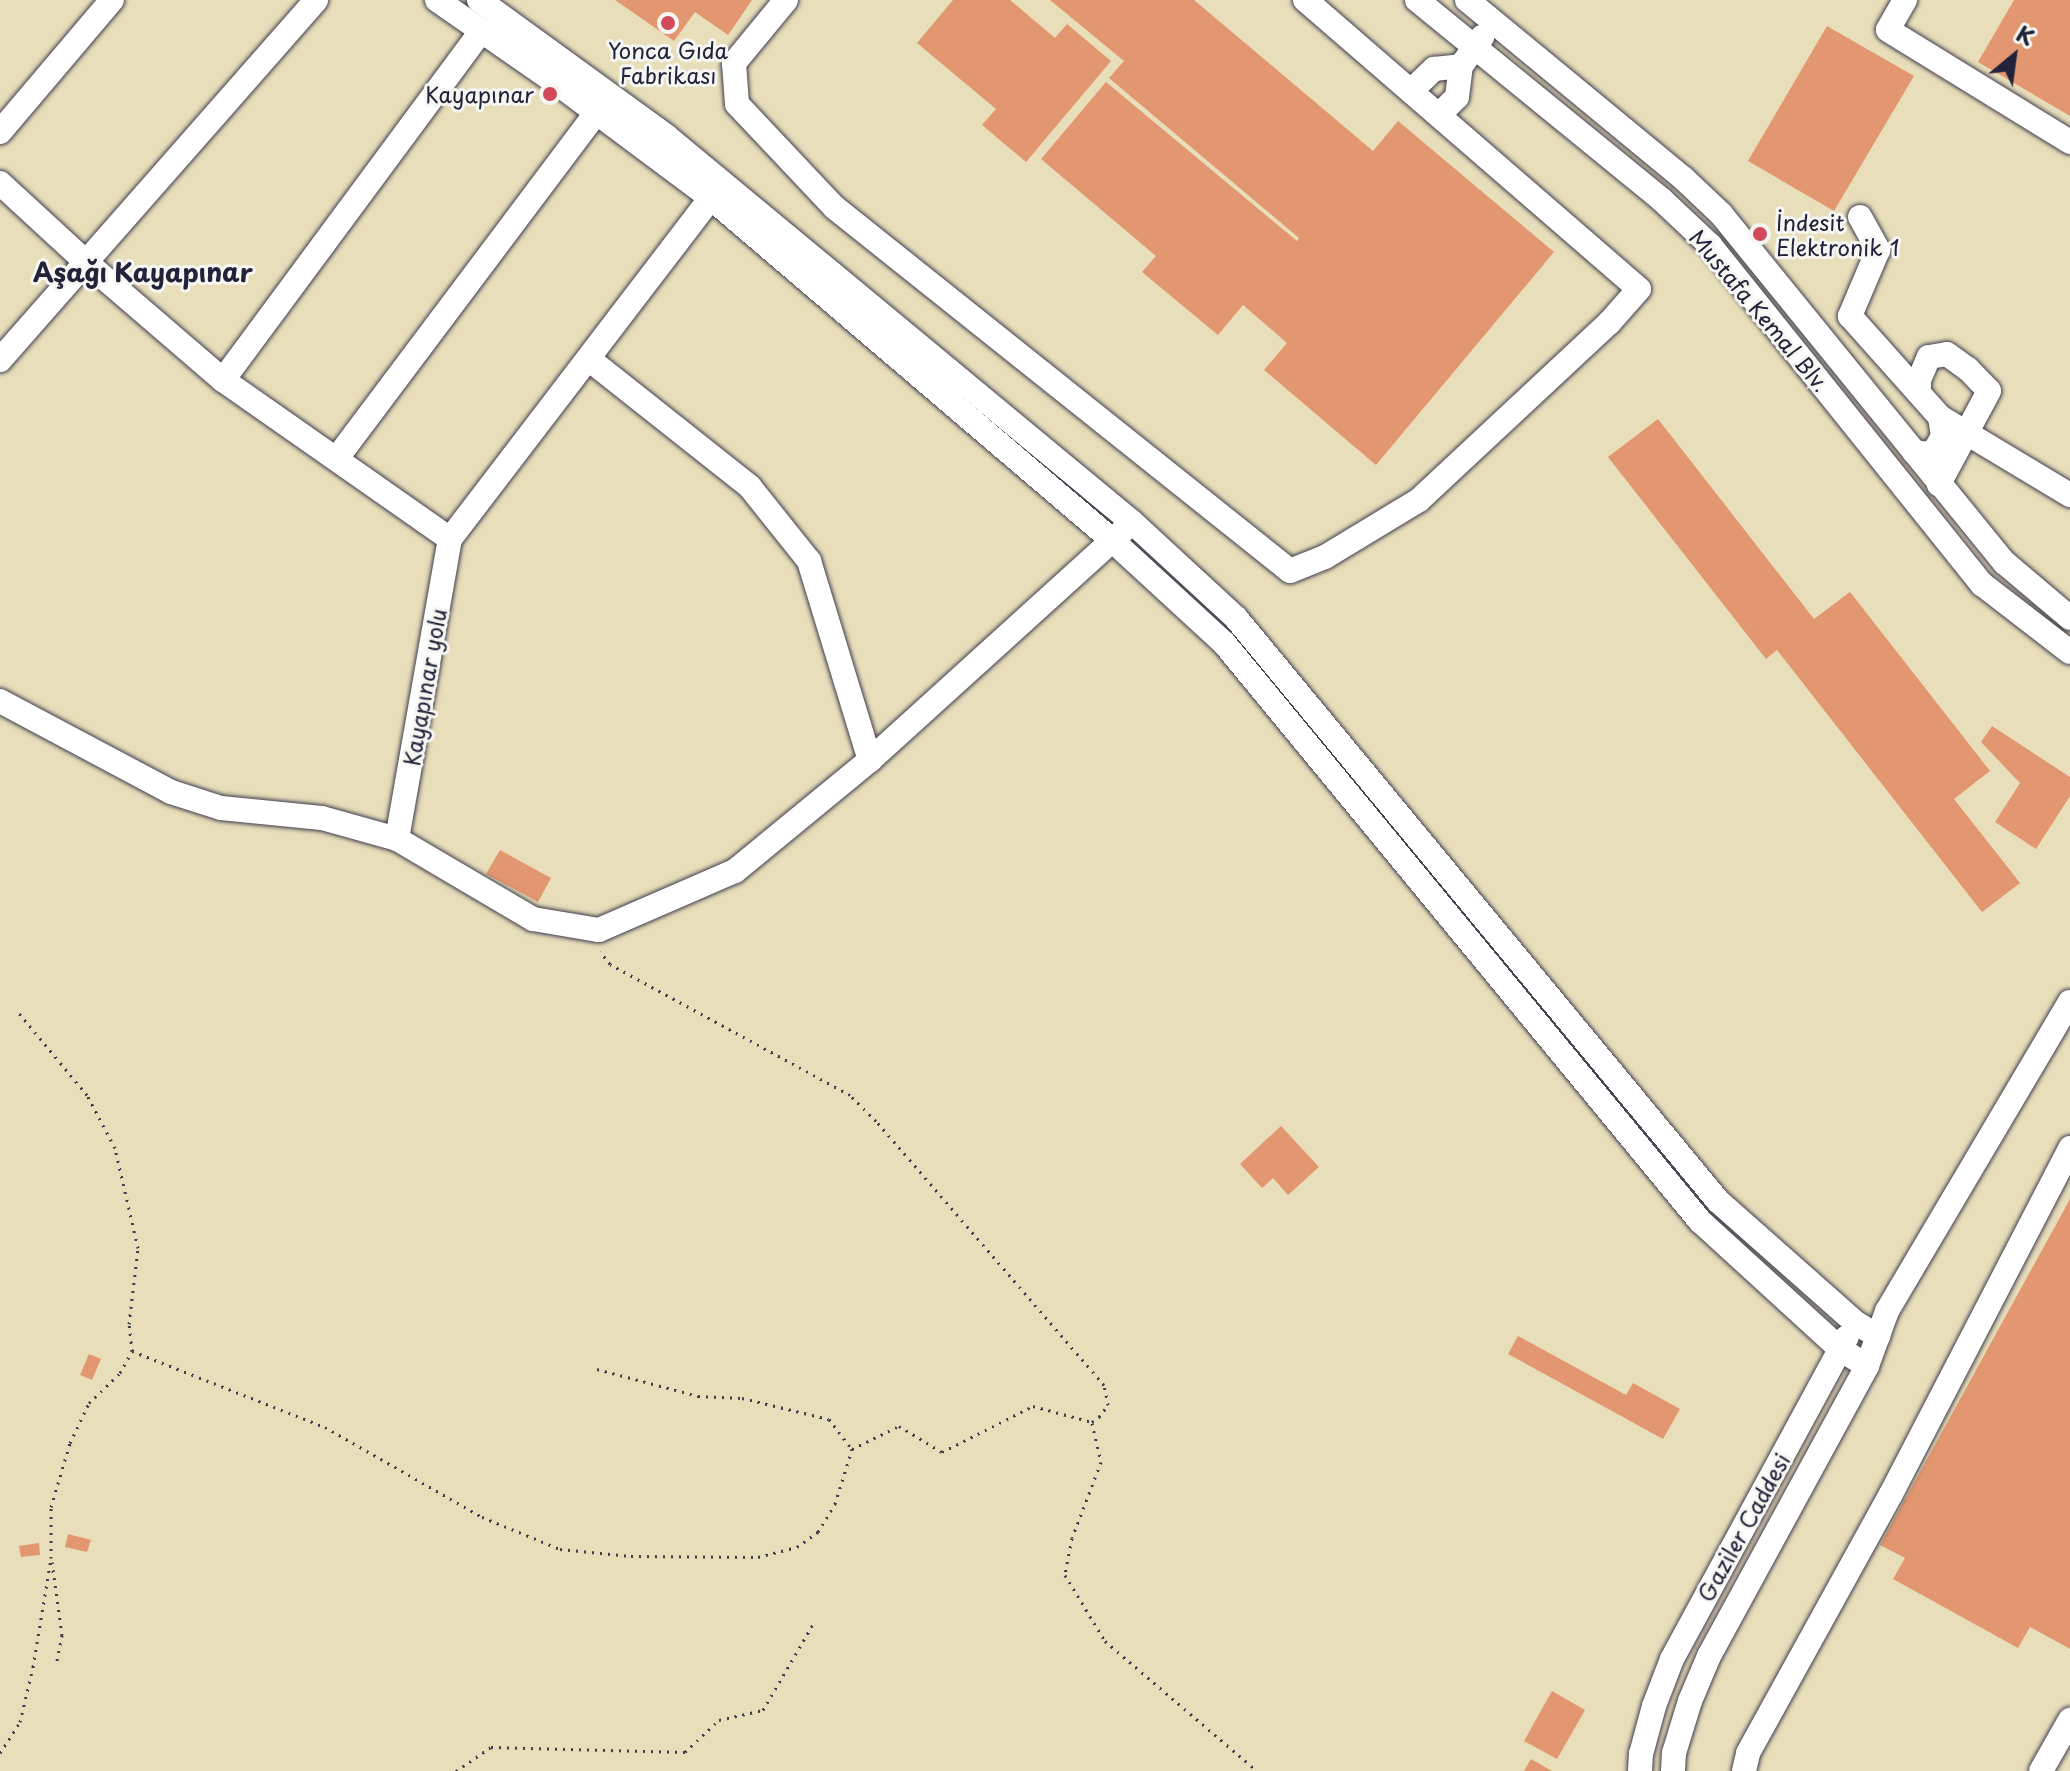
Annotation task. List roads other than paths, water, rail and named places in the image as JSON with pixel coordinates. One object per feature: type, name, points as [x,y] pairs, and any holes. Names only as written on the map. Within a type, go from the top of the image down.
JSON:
[{"type":"street","points":[[0,132],[112,0]]},
{"type":"street","points":[[0,360],[88,264],[316,0]]},
{"type":"street","points":[[437,0],[597,112],[711,198],[1113,541],[1224,643],[1700,1221],[1840,1349],[1867,1366]]},
{"type":"street","points":[[479,0],[666,136],[1132,522],[1236,618],[1718,1201],[1856,1323],[1878,1336]]},
{"type":"street","points":[[786,0],[734,63],[737,104],[834,207],[1290,571],[1325,557],[1419,500],[1609,323],[1639,289],[1305,0]]},
{"type":"street","name":"Mustafa Kemal Blv.","points":[[1417,0],[1467,57],[1662,200],[1710,245],[1982,584],[2070,652]]},
{"type":"street","name":"Mustafa Kemal Blv.","points":[[1467,0],[1684,179],[1721,214],[2005,563],[2070,618]]},
{"type":"street","points":[[1905,0],[1888,30],[2070,142]]},
{"type":"street","points":[[1439,115],[1457,97],[1467,57],[1494,22]]},
{"type":"street","points":[[223,380],[481,31]]},
{"type":"street","points":[[1411,91],[1434,69],[1467,57]]},
{"type":"street","points":[[337,458],[597,112]]},
{"type":"street","points":[[0,183],[88,264],[223,380],[450,539]]},
{"type":"street","name":"Kayapınar yolu","points":[[397,839],[450,539],[711,198]]},
{"type":"street","points":[[1860,217],[1878,250],[1850,316],[1940,417],[2066,484]]},
{"type":"street","points":[[1919,393],[1919,380],[1929,357],[1947,354],[1968,369],[1989,391],[1939,484]]},
{"type":"street","points":[[590,360],[750,487],[809,561],[870,760]]},
{"type":"street","points":[[1914,452],[1928,454],[1935,450],[1943,436],[1940,417]]},
{"type":"street","points":[[0,701],[171,792],[221,808],[322,818],[397,839],[533,919],[599,930],[735,871],[870,760],[1132,522]]},
{"type":"street","name":"Gaziler Caddesi","points":[[1673,1771],[1674,1753],[1690,1701],[1709,1656],[1867,1366],[1887,1311],[2070,1002]]},
{"type":"street","points":[[1744,1771],[1748,1753],[1891,1494],[2070,1148]]},
{"type":"street","points":[[1856,1323],[1887,1311]]},
{"type":"street","name":"Gaziler Caddesi","points":[[1640,1771],[1641,1754],[1654,1706],[1672,1659],[1856,1323]]},
{"type":"street","points":[[2041,1771],[2070,1720]]},
{"type":"place","name":"Yonca Gıda Fabrikası","points":[[668,23]]},
{"type":"place","name":"Kayapınar","points":[[550,94]]},
{"type":"place","name":"İndesit Elektronik 1","points":[[1760,234]]},
{"type":"district","name":"Aşağı Kayapınar","points":[[143,272]]}]
